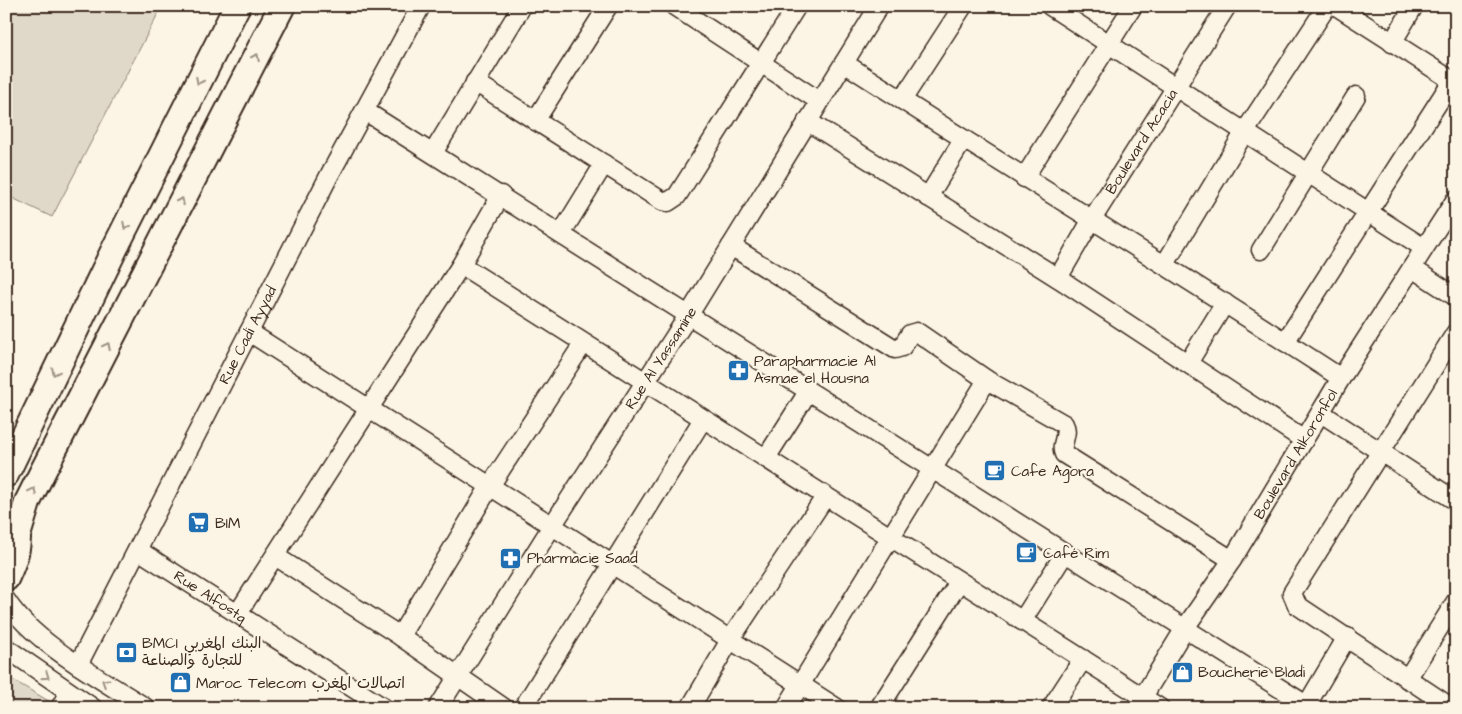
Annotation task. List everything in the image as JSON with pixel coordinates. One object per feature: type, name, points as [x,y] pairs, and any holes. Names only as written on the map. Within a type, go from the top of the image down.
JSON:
[{"type":"main road","points":[[6,474],[114,248],[237,6]]},
{"type":"main road","points":[[17,537],[28,501],[39,478],[282,6]]},
{"type":"main road","points":[[6,514],[16,525],[17,537],[15,557],[6,578]]},
{"type":"street","name":"Rue Cadi Ayyad","points":[[78,665],[249,332],[420,6]]},
{"type":"street","points":[[433,152],[522,6]]},
{"type":"street","points":[[535,121],[608,6]]},
{"type":"street","points":[[674,6],[819,101]]},
{"type":"street","points":[[475,82],[662,201],[673,200],[797,6]]},
{"type":"street","name":"Rue Al Yassamine","points":[[438,708],[552,526],[688,316],[879,6]]},
{"type":"street","points":[[902,100],[963,6]]},
{"type":"street","points":[[1050,6],[1110,43],[1175,88],[1424,248]]},
{"type":"street","points":[[1024,178],[1133,6]]},
{"type":"street","name":"Boulevard Acacia","points":[[1058,278],[1091,220],[1227,6]]},
{"type":"street","points":[[1165,264],[1244,133],[1327,6]]},
{"type":"street","points":[[1285,342],[1454,82],[1336,6]]},
{"type":"street","points":[[1392,43],[1414,6]]},
{"type":"street","points":[[844,63],[963,140],[1165,264],[1341,378]]},
{"type":"street","points":[[1261,250],[1356,96]]},
{"type":"street","points":[[365,111],[501,195],[688,316],[1185,628],[1307,707],[1347,637]]},
{"type":"street","points":[[807,121],[1058,278],[1304,440]]},
{"type":"street","points":[[928,197],[963,140]]},
{"type":"street","points":[[561,234],[604,164]]},
{"type":"street","points":[[238,613],[461,265],[501,195]]},
{"type":"street","name":"Boulevard Alkoronfol","points":[[1139,702],[1185,628],[1232,560],[1341,378],[1424,248],[1451,217],[1456,199]]},
{"type":"street","points":[[731,246],[895,349],[902,347],[910,334],[917,332],[987,380],[1064,424],[1066,432],[1062,448],[1064,454],[1232,560]]},
{"type":"street","points":[[461,265],[1083,659],[1139,702],[1160,708]]},
{"type":"street","points":[[1412,268],[1456,296]]},
{"type":"street","points":[[1188,364],[1225,303]]},
{"type":"street","points":[[249,332],[837,708]]},
{"type":"street","points":[[1452,708],[1297,605],[1292,593],[1456,332]]},
{"type":"street","points":[[400,636],[490,486],[583,344]]},
{"type":"street","points":[[786,708],[987,380]]},
{"type":"street","points":[[766,458],[808,392]]},
{"type":"street","points":[[1321,413],[1456,501]]},
{"type":"street","points":[[523,708],[703,419]]},
{"type":"street","points":[[690,708],[730,640],[825,497]]},
{"type":"street","name":"Rue Alfostq","points":[[138,550],[384,708]]},
{"type":"street","points":[[1022,621],[1065,553]]},
{"type":"street","points":[[275,556],[400,636],[504,708]]},
{"type":"street","points":[[879,708],[959,582]]},
{"type":"street","points":[[6,600],[26,624],[78,665],[146,708]]},
{"type":"street","points":[[1408,679],[1456,601]]},
{"type":"street","points":[[6,648],[93,708]]},
{"type":"street","points":[[1051,708],[1083,659]]},
{"type":"street","points":[[60,708],[69,692]]},
{"type":"shaded area","points":[[6,6],[162,6],[52,217],[6,195]]},
{"type":"shaded area","points":[[6,676],[59,707],[6,708]]},
{"type":"place","name":"Parapharmacie Al Asmae el Housna","points":[[738,370]]},
{"type":"place","name":"Cafe Agora","points":[[995,471]]},
{"type":"place","name":"BIM","points":[[199,523]]},
{"type":"place","name":"Café Rim","points":[[1027,553]]},
{"type":"place","name":"Pharmacie Saad","points":[[511,558]]},
{"type":"place","name":"BMCI البنك المغربي للتجارة والصناعة","points":[[126,652]]},
{"type":"place","name":"Boucherie Bladi","points":[[1182,672]]},
{"type":"place","name":"Maroc Telecom اتصالات المغرب","points":[[180,683]]}]
